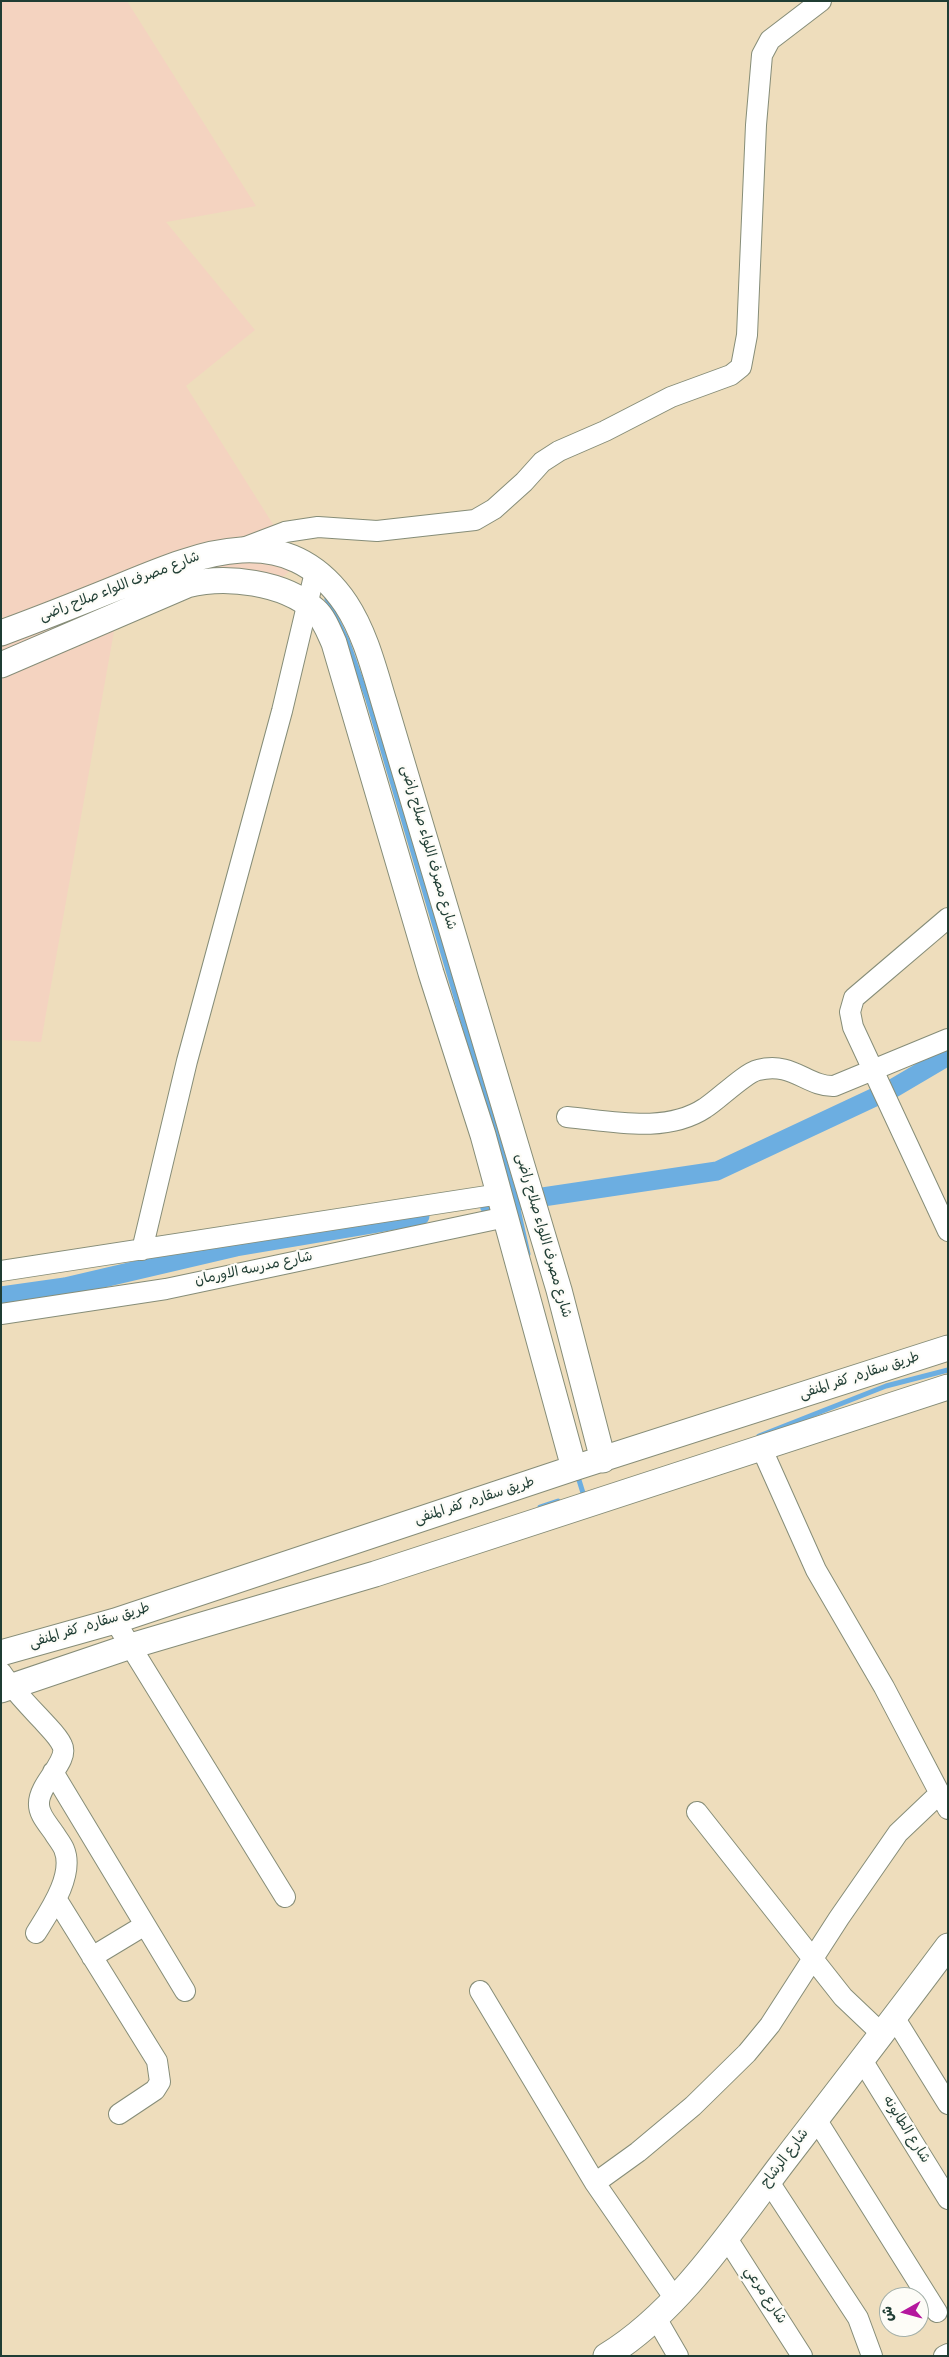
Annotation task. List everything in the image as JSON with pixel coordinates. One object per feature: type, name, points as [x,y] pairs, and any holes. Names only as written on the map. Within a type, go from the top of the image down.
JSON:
[{"type":"street","points":[[239,550],[285,532],[318,527],[377,531],[474,520],[494,509],[524,482],[542,462],[559,451],[605,431],[671,397],[731,376],[741,367],[747,335],[756,125],[762,55],[770,40],[821,1]]},
{"type":"street","name":"شارع مصرف اللواء صلاح راضى","points":[[1,633],[172,565],[212,552],[239,550],[274,551],[302,562],[330,585],[346,605],[368,647],[558,1290],[603,1460]]},
{"type":"street","points":[[142,1250],[188,1061],[282,711],[314,572]]},
{"type":"street","name":"شارع مصرف اللواء صلاح راضى","points":[[1,665],[186,585],[200,582],[236,582],[264,587],[291,595],[316,610],[334,643],[442,1009],[483,1135],[574,1468]]},
{"type":"street","points":[[948,918],[854,998],[850,1012],[853,1027],[948,1231]]},
{"type":"street","points":[[442,1009],[471,997]]},
{"type":"street","points":[[567,1117],[640,1124],[691,1118],[756,1070],[774,1068],[794,1071],[825,1086],[834,1086],[948,1039]]},
{"type":"street","points":[[483,1135],[510,1126]]},
{"type":"street","points":[[1,1271],[142,1250],[503,1206],[535,1211]]},
{"type":"street","name":"شارع مدرسه الاورمان","points":[[1,1314],[166,1289],[503,1206]]},
{"type":"street","name":"طريق سقاره, كفر المنفى","points":[[1,1653],[115,1621],[253,1594],[375,1574],[761,1447],[789,1419],[948,1348]]},
{"type":"street","name":"طريق سقاره, كفر المنفى","points":[[5,1682],[132,1646],[253,1594],[574,1468],[789,1419],[948,1387]]},
{"type":"street","points":[[594,2183],[638,2152],[693,2106],[747,2053],[770,2025],[812,1958],[898,1833],[944,1801],[884,1687],[816,1570],[761,1447]]},
{"type":"street","points":[[115,1621],[284,1897]]},
{"type":"street","points":[[5,1682],[62,1745],[63,1757],[44,1786],[38,1804],[41,1814],[64,1849],[66,1860],[57,1900],[36,1933]]},
{"type":"street","points":[[53,1772],[185,1991]]},
{"type":"street","points":[[697,1812],[843,1997],[888,2026],[948,2104]]},
{"type":"street","points":[[57,1900],[157,2062],[160,2082],[155,2090],[118,2114]]},
{"type":"street","points":[[92,1957],[145,1925]]},
{"type":"street","name":"شارع الرشاح","points":[[606,2356],[626,2344],[675,2299],[726,2237],[948,1946]]},
{"type":"street","points":[[480,1991],[594,2183],[675,2299]]},
{"type":"street","name":"شارع الطابونه","points":[[862,2060],[948,2199]]},
{"type":"street","points":[[816,2119],[937,2312]]},
{"type":"street","points":[[768,2182],[858,2318],[872,2356]]},
{"type":"street","name":"شارع مرعي","points":[[726,2237],[802,2356]]},
{"type":"street","points":[[656,2318],[678,2356]]},
{"type":"street","points":[[944,2356],[948,2354]]},
{"type":"shaded area","points":[[1,1],[127,1],[256,206],[166,222],[255,330],[186,386],[298,564],[265,592],[199,584],[114,631],[41,1042],[1,1040]]},
{"type":"waterway","points":[[327,599],[347,640],[368,700],[516,1200],[528,1254]]},
{"type":"waterway","points":[[489,1205],[717,1171],[892,1089],[948,1056]]},
{"type":"waterway","points":[[1,1296],[65,1287],[236,1247],[420,1216]]},
{"type":"waterway","points":[[759,1436],[886,1386],[948,1370]]},
{"type":"waterway","points":[[579,1480],[583,1493]]},
{"type":"waterway","points":[[540,1507],[558,1501]]}]
